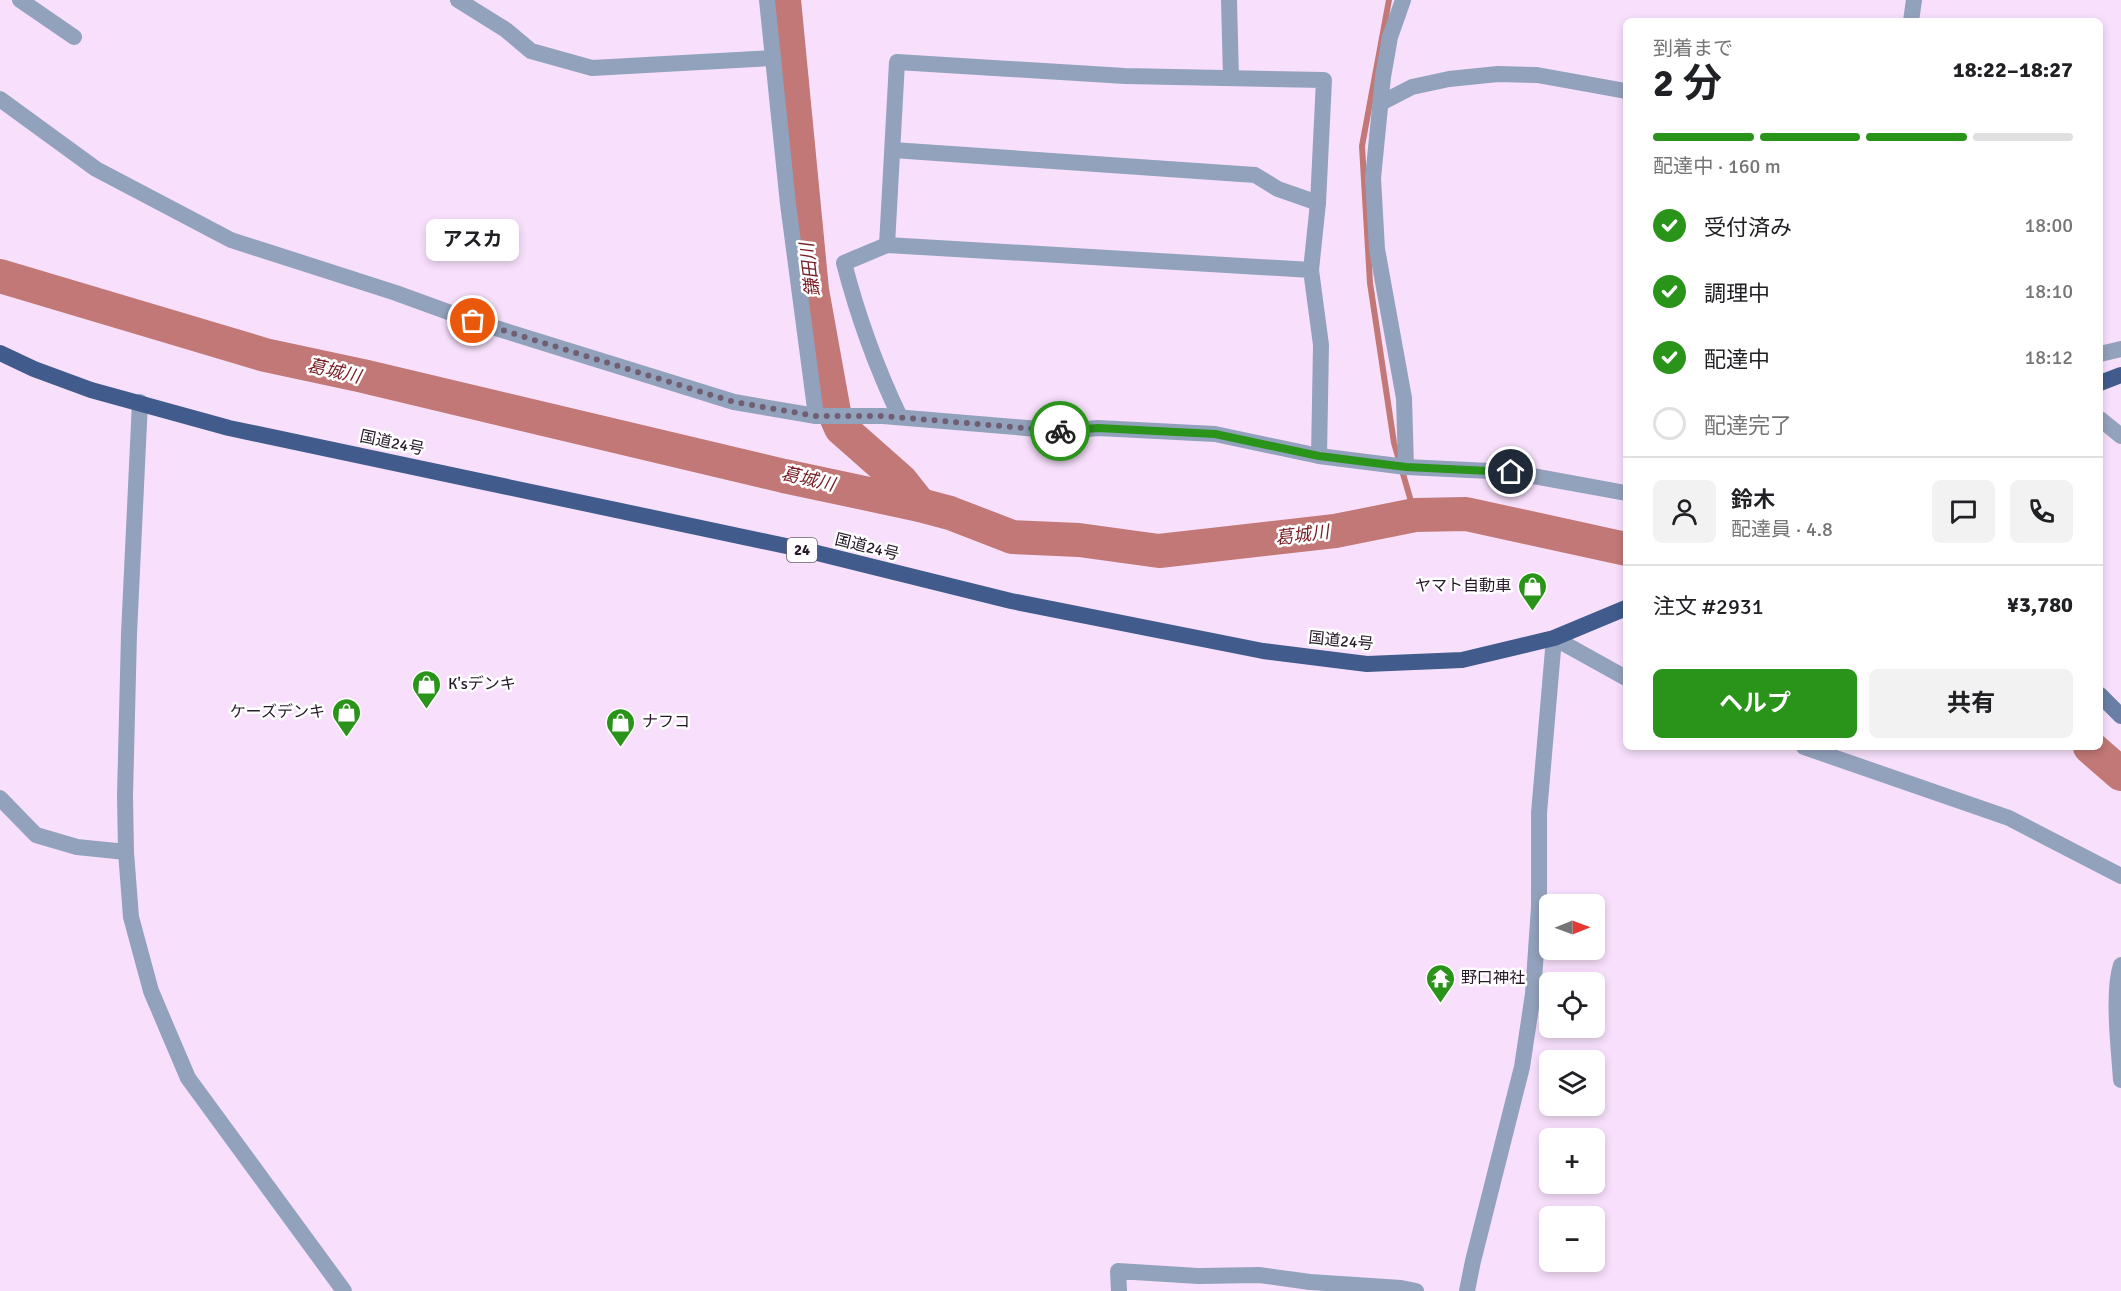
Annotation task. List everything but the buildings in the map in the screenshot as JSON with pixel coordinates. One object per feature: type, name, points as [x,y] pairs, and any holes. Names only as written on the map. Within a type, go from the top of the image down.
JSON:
[{"type":"highway","name":"国道24号","points":[[0,353],[34,369],[90,390],[229,428],[805,550],[1011,601],[1263,651],[1367,664],[1462,660],[1554,638],[1618,612]]},
{"type":"highway","points":[[2103,382],[2121,375]]},
{"type":"main road","points":[[2103,698],[2121,716]]},
{"type":"street","points":[[20,0],[74,37]]},
{"type":"street","points":[[458,0],[506,30],[531,51],[592,68],[773,58]]},
{"type":"street","points":[[767,0],[788,204],[816,416]]},
{"type":"street","points":[[1229,0],[1231,78]]},
{"type":"street","points":[[1403,0],[1390,37],[1373,178],[1377,249],[1404,398],[1406,467]]},
{"type":"street","points":[[1911,18],[1914,0]]},
{"type":"street","points":[[888,245],[897,62],[1125,76],[1324,80],[1318,203],[1311,270],[1321,345],[1319,456]]},
{"type":"street","points":[[1381,104],[1412,87],[1449,79],[1498,74],[1537,75],[1623,90]]},
{"type":"street","points":[[0,99],[96,169],[231,240],[396,293],[473,321],[734,402],[816,416],[900,417],[1062,431],[1098,428],[1215,434],[1319,456],[1406,467],[1511,472],[1623,492]]},
{"type":"street","points":[[893,150],[1255,175],[1278,189],[1318,203]]},
{"type":"street","points":[[900,417],[877,369],[854,304],[843,264],[888,245],[1311,270]]},
{"type":"street","points":[[2103,353],[2121,349]]},
{"type":"street","points":[[140,402],[129,634],[125,796],[131,917],[151,991],[188,1078],[344,1291]]},
{"type":"street","points":[[2103,421],[2121,436]]},
{"type":"street","points":[[1467,1291],[1522,1067],[1533,994],[1539,907],[1539,813],[1543,794],[1554,638],[1623,676]]},
{"type":"street","points":[[1813,750],[2009,818],[2121,876]]},
{"type":"street","points":[[0,798],[36,835],[77,847],[126,852]]},
{"type":"street","points":[[2121,965],[2118,974],[2121,1080]]},
{"type":"street","points":[[1119,1291],[1118,1271],[1198,1276],[1259,1275],[1416,1291]]},
{"type":"waterway","name":"鎌田川","points":[[784,0],[812,290],[834,412],[841,428],[901,481],[920,505]]},
{"type":"waterway","points":[[1389,0],[1362,146],[1370,283],[1394,443],[1415,515]]},
{"type":"waterway","name":"葛城川","points":[[0,276],[265,355],[784,476],[920,505],[950,513],[1012,537],[1079,540],[1159,551],[1335,531],[1415,515],[1466,514],[1623,548]]},
{"type":"waterway","name":"葛城川","points":[[2093,750],[2121,774]]},
{"type":"way so far","points":[[473,321],[734,402],[816,416],[883,416],[1060,431]]},
{"type":"place","name":"アスカ","points":[[473,321]]},
{"type":"place","name":"ヤマト自動車","points":[[1532,612]]},
{"type":"place","name":"K'sデンキ","points":[[427,710]]},
{"type":"place","name":"ケーズデンキ","points":[[346,738]]},
{"type":"place","name":"ナフコ","points":[[621,748]]},
{"type":"place","name":"野口神社","points":[[1440,1004]]},
{"type":"route","points":[[1060,431],[1098,428],[1215,434],[1319,456],[1406,467],[1511,472]]}]
